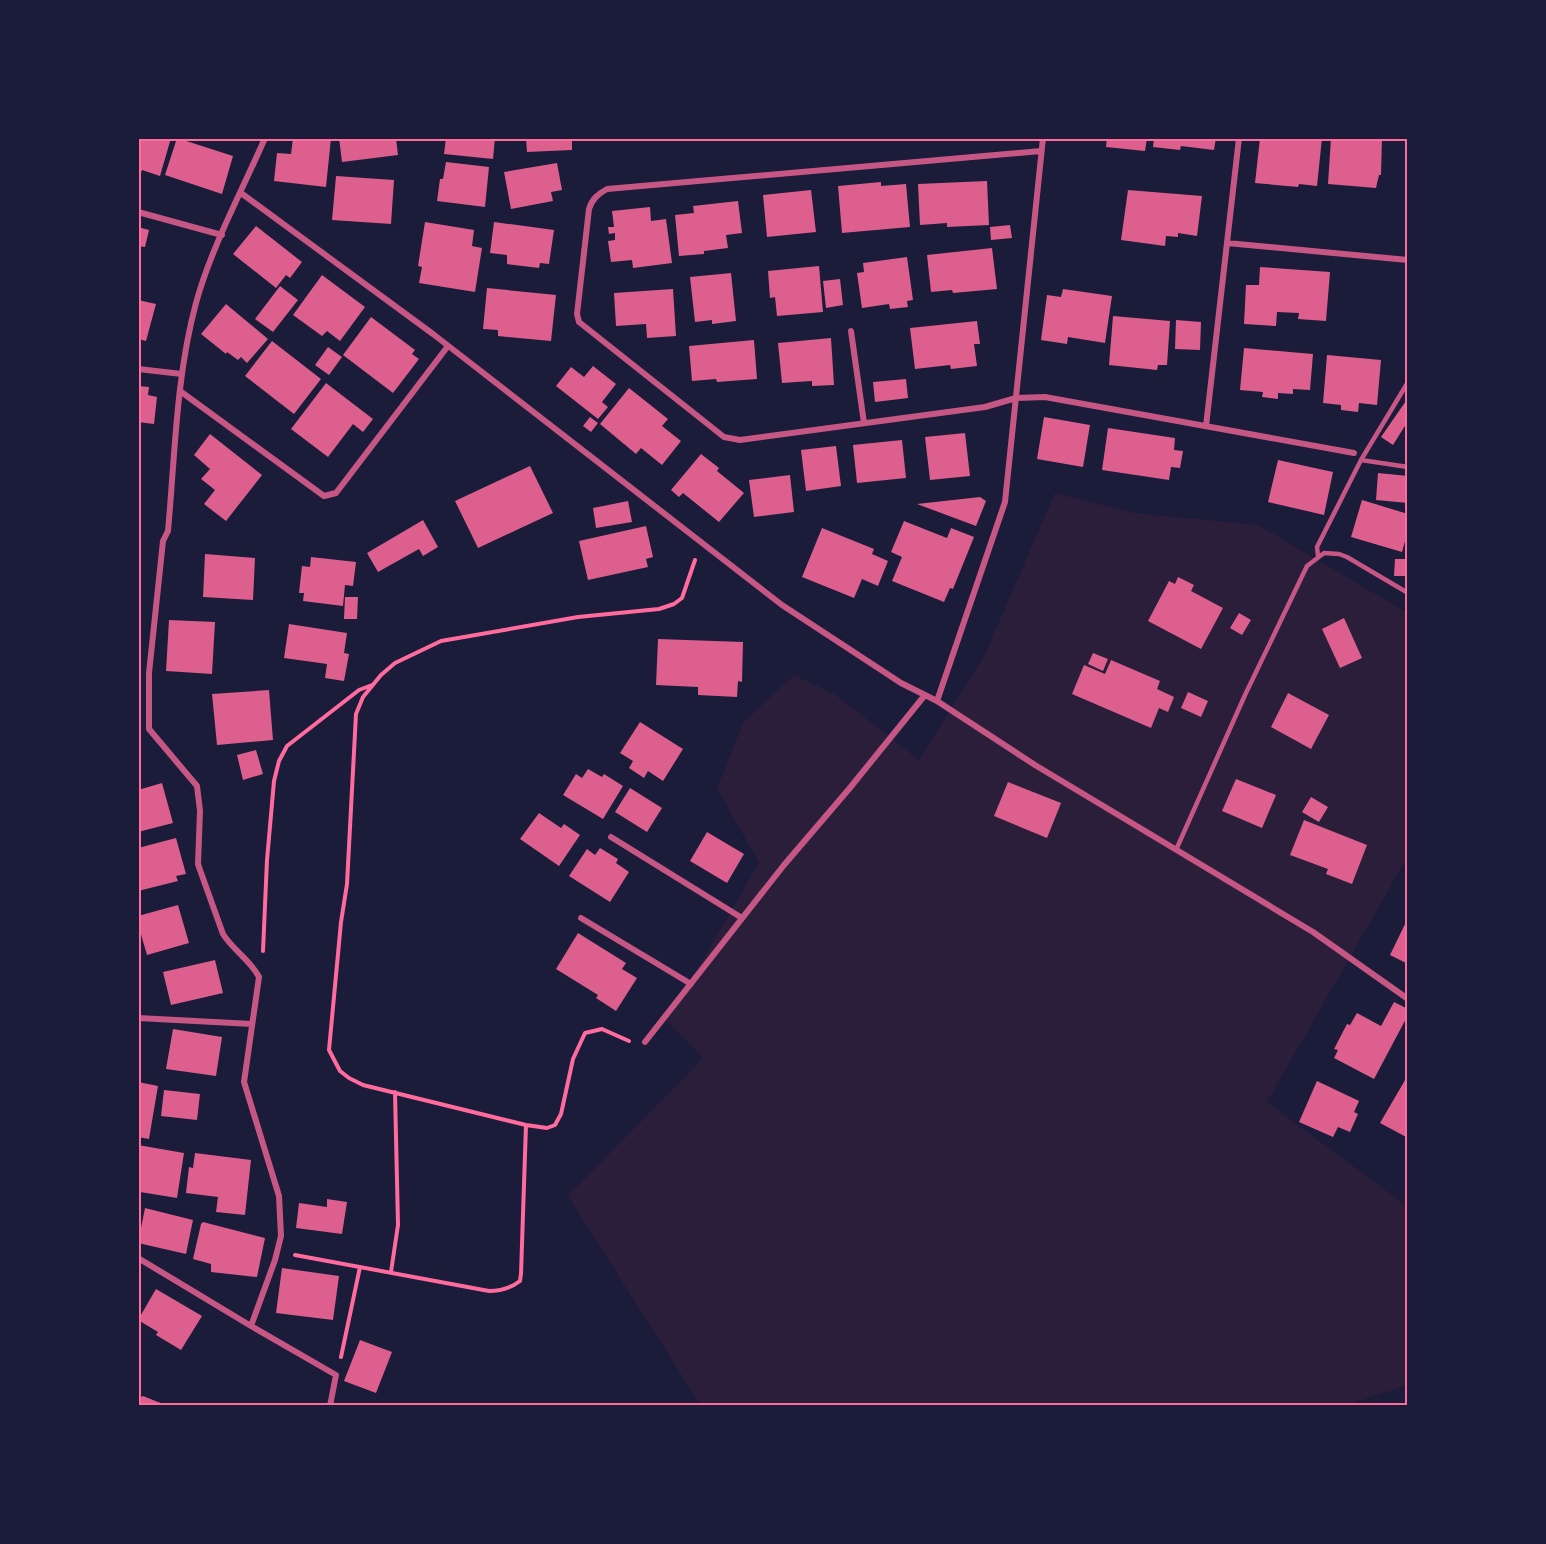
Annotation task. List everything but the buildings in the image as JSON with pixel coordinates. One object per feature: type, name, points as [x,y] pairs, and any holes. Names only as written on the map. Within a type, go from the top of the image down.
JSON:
[{"type":"street","points":[[251,1326],[261,1302],[281,1236],[279,1196],[244,1082],[259,977],[253,966],[227,941],[223,934],[198,864],[200,810],[197,786],[149,729],[149,674],[163,541],[168,531],[182,374],[197,301],[222,235],[265,138]]},
{"type":"street","points":[[937,701],[1005,502],[1009,484],[1043,138]]},
{"type":"street","points":[[1206,426],[1239,138]]},
{"type":"street","points":[[1041,151],[607,189],[598,194],[591,202],[589,209],[577,314],[579,322],[724,437],[740,440],[985,407],[1016,398],[1045,397],[1354,453]]},
{"type":"street","points":[[241,193],[448,346],[782,605],[901,683],[937,701],[1035,765],[1313,932],[1408,999]]},
{"type":"street","points":[[138,213],[222,235]]},
{"type":"street","points":[[1227,243],[1408,260]]},
{"type":"street","points":[[851,331],[864,423]]},
{"type":"street","points":[[180,391],[324,496],[336,493],[448,346]]},
{"type":"street","points":[[138,369],[182,374]]},
{"type":"street","points":[[645,1042],[784,864],[849,789],[925,695]]},
{"type":"street","points":[[611,837],[742,918]]},
{"type":"street","points":[[581,918],[691,984]]},
{"type":"street","points":[[138,1018],[252,1024]]},
{"type":"street","points":[[138,1258],[336,1375],[330,1406]]},
{"type":"lane","points":[[1318,556],[1317,547],[1361,460],[1408,382]]},
{"type":"lane","points":[[1361,460],[1408,467]]},
{"type":"lane","points":[[1176,850],[1245,695],[1307,566],[1324,553],[1340,554],[1408,593]]},
{"type":"path","points":[[645,1042],[641,1045],[602,1029],[585,1033],[573,1059],[561,1114],[555,1125],[547,1128],[526,1125],[363,1085],[340,1071],[329,1050],[341,922],[347,884],[356,714],[357,707],[372,685],[395,663],[441,641],[578,618],[659,609],[674,604],[682,598],[700,542]]},
{"type":"path","points":[[253,966],[258,963],[263,949],[267,860],[273,792],[279,761],[287,746],[359,690],[372,685]]},
{"type":"path","points":[[391,1272],[398,1225],[395,1092]]},
{"type":"path","points":[[277,1252],[489,1292],[499,1291],[520,1281],[526,1125]]},
{"type":"path","points":[[336,1375],[360,1267]]},
{"type":"shaded area","points":[[1055,493],[1135,513],[1258,525],[1408,613],[1408,856],[1267,1102],[1408,1207],[1408,1385],[1344,1406],[701,1406],[568,1196],[703,1058],[665,1019],[759,863],[717,788],[743,723],[794,675],[836,695],[919,760],[985,654]]}]
